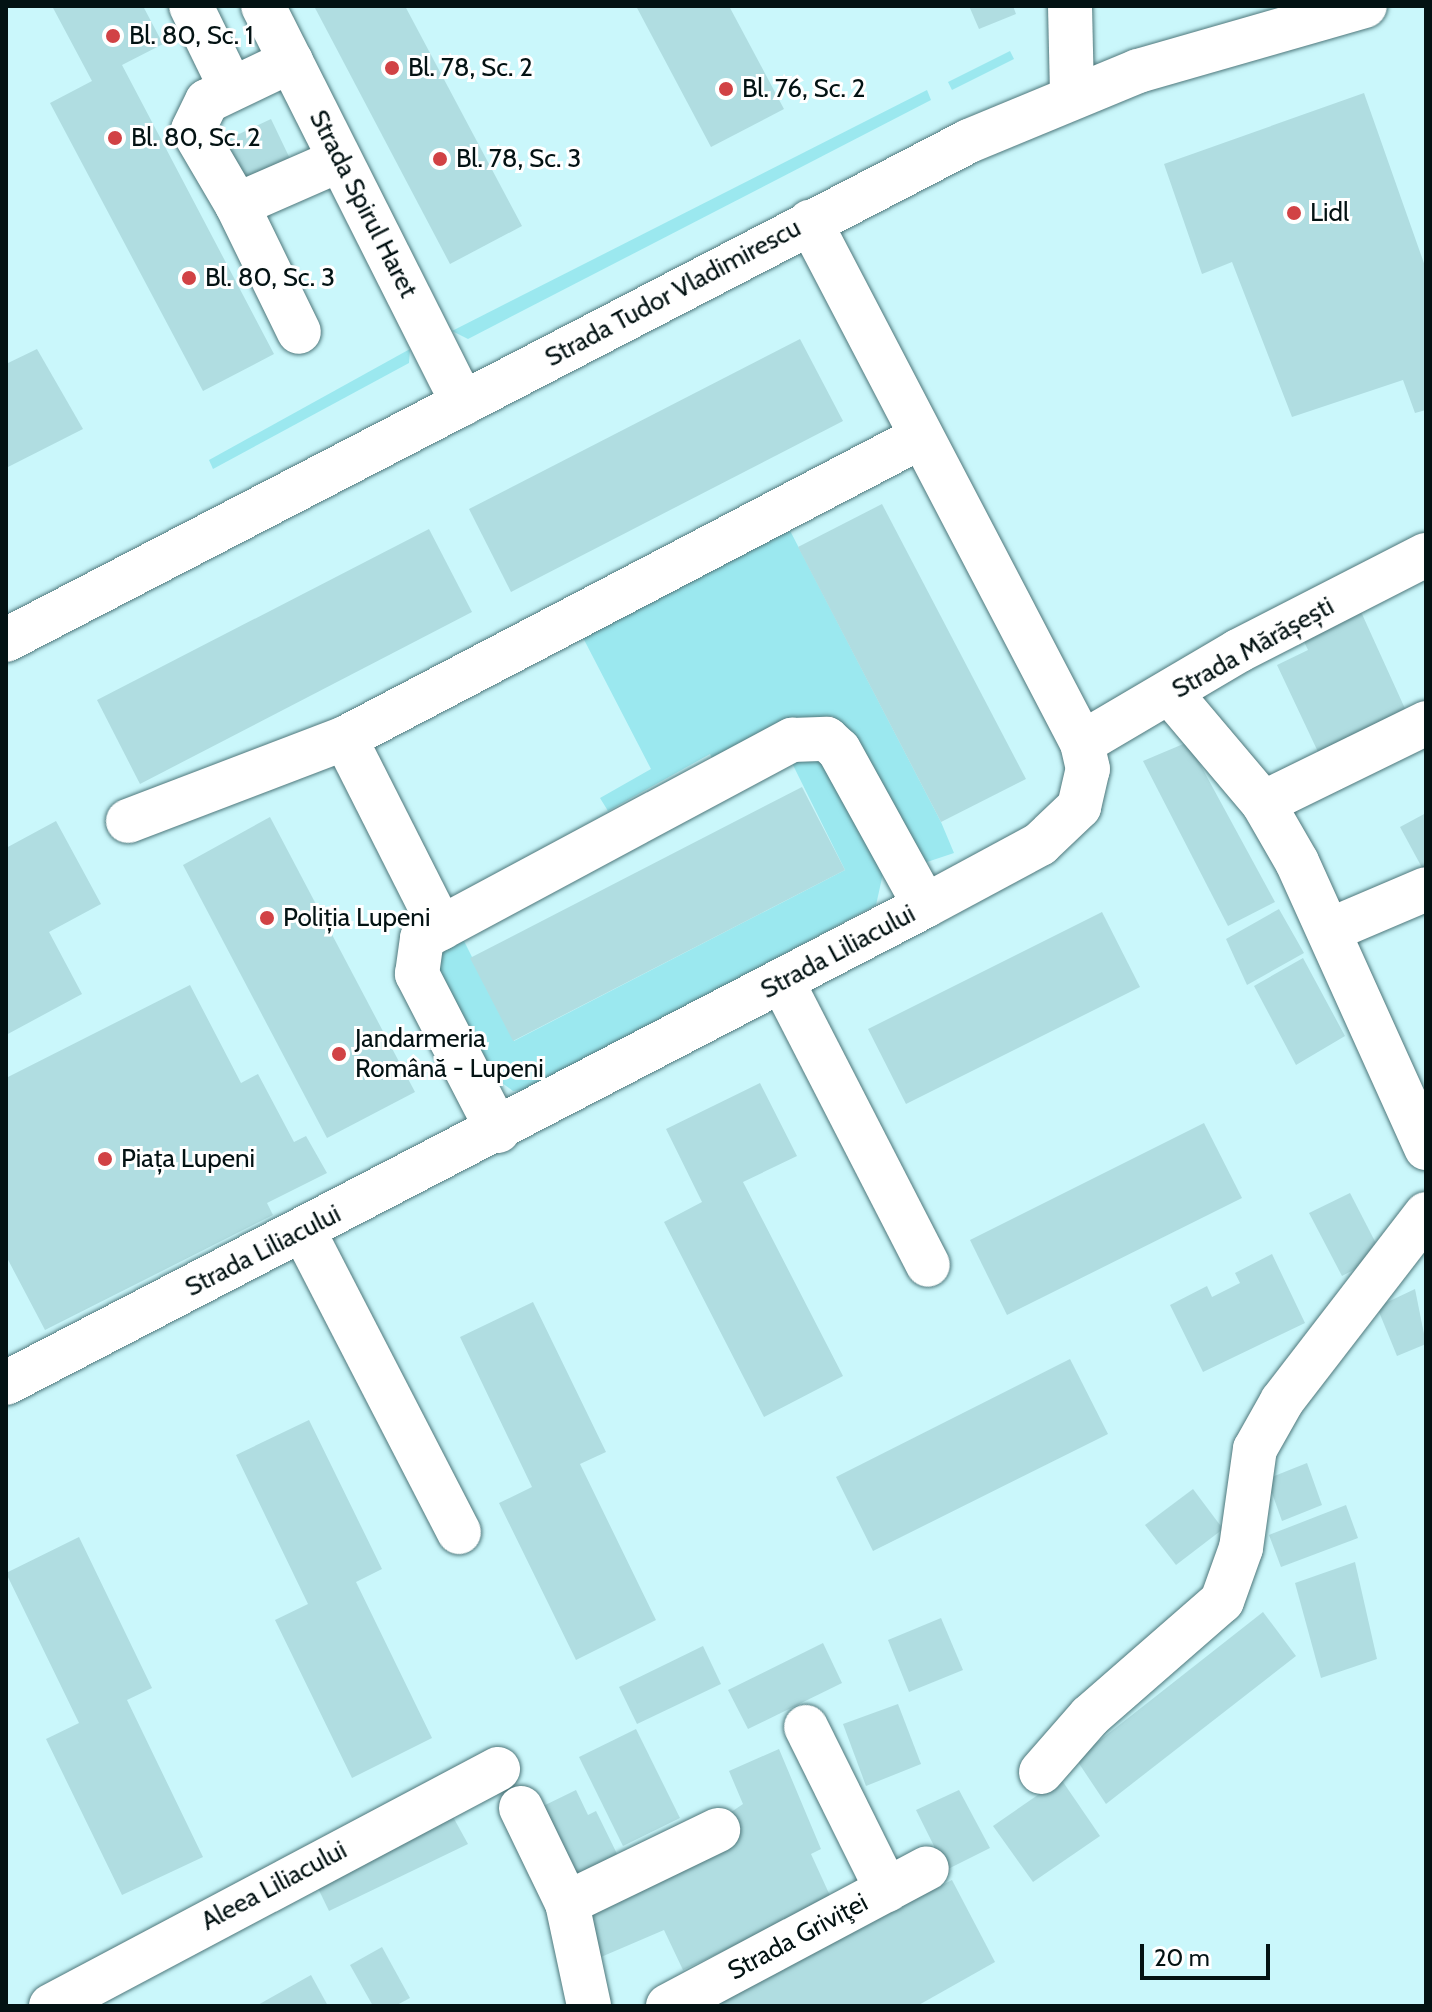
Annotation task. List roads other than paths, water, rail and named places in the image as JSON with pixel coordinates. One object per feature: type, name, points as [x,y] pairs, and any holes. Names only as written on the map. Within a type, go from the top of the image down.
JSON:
[{"type":"street","points":[[191,6],[231,88]]},
{"type":"street","name":"Strada Spirul Haret","points":[[263,6],[463,403]]},
{"type":"street","points":[[1070,6],[1072,97]]},
{"type":"street","name":"Strada Tudor Vladimirescu","points":[[6,640],[810,222],[1072,97],[1225,42],[1365,6]]},
{"type":"street","points":[[291,61],[231,88],[196,110],[193,130],[237,205],[299,332]]},
{"type":"street","points":[[237,205],[340,160]]},
{"type":"street","points":[[810,222],[1085,756]]},
{"type":"street","points":[[128,821],[345,738],[921,437]]},
{"type":"street","name":"Strada Mărășești","points":[[1085,756],[1171,694],[1238,651],[1426,555]]},
{"type":"street","points":[[1171,694],[1263,803],[1330,930],[1426,1148]]},
{"type":"street","points":[[1263,803],[1426,723]]},
{"type":"street","points":[[345,738],[441,928]]},
{"type":"street","points":[[498,1131],[417,974],[422,938],[792,740],[809,738],[839,750],[925,906]]},
{"type":"street","name":"Strada Liliacului","points":[[6,1383],[498,1131],[925,906],[1063,827],[1084,797],[1085,756]]},
{"type":"street","points":[[1330,930],[1426,889]]},
{"type":"street","points":[[782,981],[928,1265]]},
{"type":"street","points":[[1041,1772],[1090,1716],[1222,1601],[1241,1548],[1255,1449],[1282,1401],[1426,1214]]},
{"type":"street","points":[[303,1230],[459,1532]]},
{"type":"street","points":[[806,1727],[887,1890]]},
{"type":"street","name":"Aleea Liliacului","points":[[51,2006],[498,1769]]},
{"type":"street","points":[[521,1808],[567,1903],[589,2006]]},
{"type":"street","points":[[567,1903],[718,1830]]},
{"type":"street","name":"Strada Griviţei","points":[[668,2006],[927,1868]]},
{"type":"place","name":"Bl. 80, Sc. 1","points":[[113,36]]},
{"type":"place","name":"Bl. 78, Sc. 2","points":[[392,68]]},
{"type":"place","name":"Bl. 76, Sc. 2","points":[[726,89]]},
{"type":"place","name":"Bl. 80, Sc. 2","points":[[115,138]]},
{"type":"place","name":"Bl. 78, Sc. 3","points":[[440,159]]},
{"type":"place","name":"Lidl","points":[[1294,213]]},
{"type":"place","name":"Bl. 80, Sc. 3","points":[[189,278]]},
{"type":"place","name":"Poliția Lupeni","points":[[267,918]]},
{"type":"place","name":"Jandarmeria Română - Lupeni","points":[[339,1054]]},
{"type":"place","name":"Piața Lupeni","points":[[105,1159]]}]
